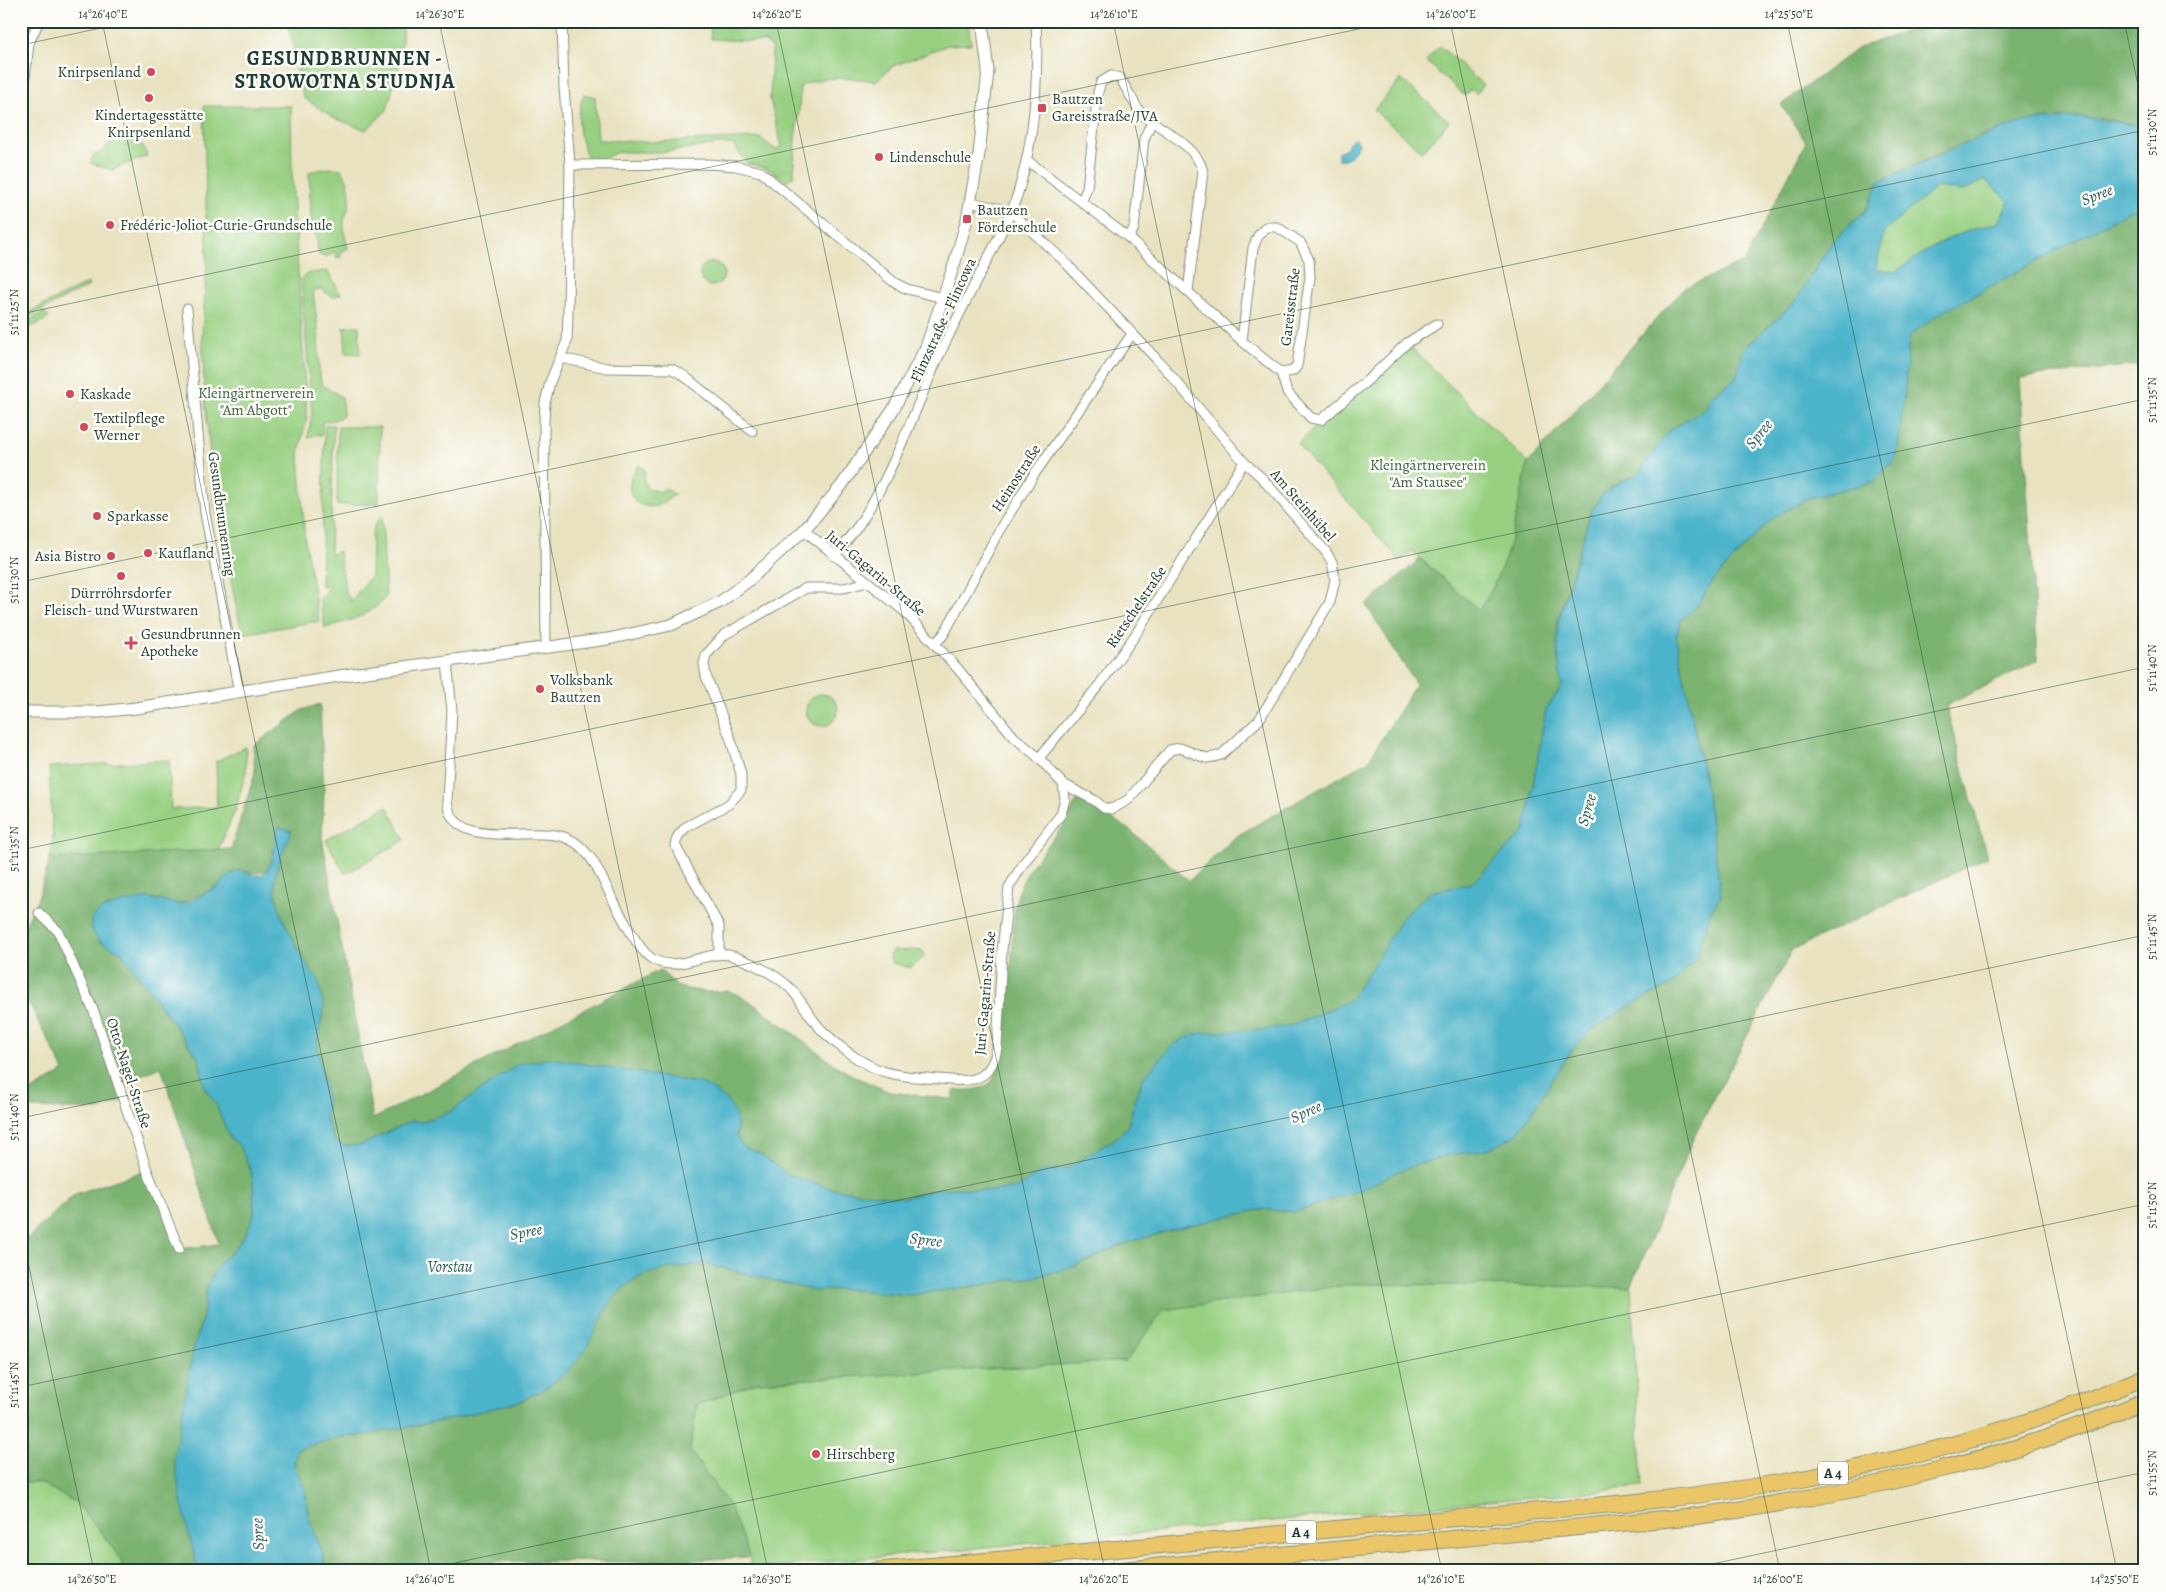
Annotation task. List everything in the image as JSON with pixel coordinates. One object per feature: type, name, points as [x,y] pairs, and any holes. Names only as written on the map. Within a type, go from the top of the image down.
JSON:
[{"type":"highway","name":"A 4","points":[[876,1571],[1634,1501],[1778,1483],[1867,1466],[1956,1444],[2043,1416],[2145,1377]]},
{"type":"highway","name":"A 4","points":[[1111,1571],[1687,1517],[1783,1504],[1874,1486],[1962,1464],[2049,1437],[2145,1401]]},
{"type":"street","points":[[21,112],[29,43],[39,21]]},
{"type":"street","points":[[546,647],[545,402],[550,382],[567,341],[568,315],[570,165],[564,87],[562,21]]},
{"type":"street","points":[[21,712],[98,712],[608,638],[654,629],[696,614],[720,602],[748,581],[804,530],[842,485],[893,410],[926,347],[955,262],[970,202],[979,154],[988,71],[982,21]]},
{"type":"street","name":"Flinzstraße - Flincowa","points":[[834,556],[862,520],[881,487],[966,297],[1002,235],[1010,210],[1014,205],[1028,162],[1036,80],[1036,21]]},
{"type":"street","points":[[1082,202],[1087,188],[1098,92],[1101,82],[1111,76],[1120,78],[1141,114],[1192,150],[1201,162],[1202,180],[1188,291]]},
{"type":"street","points":[[1129,238],[1134,228],[1144,139],[1152,121]]},
{"type":"street","name":"Gareisstraße","points":[[1028,162],[1129,238],[1242,341],[1281,373],[1287,392],[1311,418],[1321,420],[1407,343],[1437,324]]},
{"type":"street","points":[[570,165],[708,164],[736,166],[761,172],[895,283],[907,289],[943,298]]},
{"type":"street","points":[[970,202],[1010,210]]},
{"type":"street","name":"Am Steinhübel","points":[[1010,210],[1063,260],[1164,367],[1244,462],[1261,477],[1326,552],[1334,571],[1334,589],[1330,602],[1259,720],[1221,755],[1206,758],[1180,748],[1170,750],[1128,800],[1112,810],[1104,808],[1094,800],[1063,784]]},
{"type":"street","name":"Gareisstraße","points":[[1242,341],[1253,248],[1258,236],[1266,227],[1277,227],[1300,242],[1309,260],[1310,277],[1297,366],[1292,371],[1281,373]]},
{"type":"street","name":"Gesundbrunnenring","points":[[187,308],[206,513],[239,692]]},
{"type":"street","name":"Heinostraße","points":[[935,644],[944,634],[1000,529],[1033,476],[1132,334]]},
{"type":"street","points":[[561,358],[607,368],[672,369],[683,375],[752,431]]},
{"type":"street","name":"Rietschelstraße","points":[[1039,758],[1100,684],[1136,634],[1244,462]]},
{"type":"street","name":"Juri-Gagarin-Straße","points":[[719,954],[735,956],[785,982],[825,1034],[872,1066],[892,1074],[958,1081],[974,1079],[985,1074],[994,1063],[1002,950],[1010,887],[1023,864],[1064,807],[1063,784],[1039,758],[1014,737],[985,700],[935,644],[904,611],[804,530]]},
{"type":"street","points":[[447,661],[452,712],[447,801],[450,815],[455,822],[465,829],[480,833],[546,834],[574,841],[584,849],[593,861],[635,938],[652,959],[670,964],[695,961],[719,954],[719,926],[675,845],[678,836],[686,827],[729,804],[741,790],[741,774],[730,737],[706,676],[704,664],[706,654],[724,635],[806,588],[844,588],[868,582]]},
{"type":"street","name":"Otto-Nagel-Straße","points":[[39,913],[58,931],[94,1012],[147,1170],[179,1249]]},
{"type":"green space","points":[[286,21],[403,21],[401,59],[387,110],[366,130],[334,118],[304,98],[299,82],[293,43]]},
{"type":"green space","points":[[710,21],[950,21],[951,24],[956,21],[968,21],[971,44],[948,45],[893,66],[876,81],[837,78],[818,80],[800,87],[799,113],[795,138],[794,176],[786,181],[768,169],[746,163],[733,144],[719,144],[666,152],[618,152],[609,156],[603,162],[589,160],[582,143],[579,127],[579,111],[584,94],[595,97],[598,140],[650,142],[760,138],[776,150],[782,146],[770,100],[772,49],[766,42],[711,39]]},
{"type":"green space","points":[[1916,21],[2145,21],[2145,126],[2088,117],[2054,118],[2028,122],[1977,138],[1880,181],[1865,211],[1832,242],[1795,302],[1743,350],[1736,378],[1711,396],[1706,408],[1668,431],[1638,474],[1612,487],[1601,496],[1591,512],[1557,623],[1557,654],[1562,686],[1546,710],[1525,831],[1472,883],[1431,892],[1374,964],[1350,1000],[1294,1025],[1171,1047],[1144,1077],[1136,1095],[1128,1126],[1118,1137],[1066,1169],[1042,1172],[1017,1188],[993,1191],[960,1188],[938,1189],[903,1198],[833,1189],[788,1175],[757,1152],[744,1148],[736,1136],[738,1125],[518,1065],[450,1112],[422,1122],[411,1121],[362,1145],[344,1146],[334,1140],[325,1117],[327,1106],[317,1044],[324,1007],[318,979],[310,971],[292,938],[277,902],[275,890],[276,873],[291,831],[278,827],[273,857],[267,869],[261,872],[252,873],[239,870],[228,876],[219,886],[180,904],[148,898],[102,909],[99,941],[121,952],[199,1059],[205,1089],[215,1102],[230,1138],[239,1145],[250,1168],[253,1182],[254,1215],[245,1235],[230,1254],[220,1262],[207,1285],[203,1317],[194,1347],[186,1401],[182,1505],[198,1571],[123,1571],[121,1560],[102,1533],[75,1502],[41,1483],[21,1482],[21,1244],[75,1194],[147,1170],[179,1249],[219,1244],[161,1067],[118,1085],[123,1100],[99,1110],[31,1108],[26,1095],[64,1071],[21,988],[21,934],[38,898],[50,859],[231,849],[255,773],[253,746],[302,710],[320,704],[324,794],[322,837],[373,1119],[660,970],[678,987],[705,992],[729,991],[747,999],[841,1069],[890,1092],[952,1099],[955,1090],[983,1087],[991,1082],[997,1071],[1002,1052],[1009,1000],[1015,908],[1019,889],[1030,868],[1063,826],[1076,802],[1082,799],[1131,831],[1189,881],[1235,837],[1368,761],[1416,684],[1366,605],[1420,559],[1479,610],[1489,596],[1508,552],[1528,463],[1684,288],[1744,262],[1806,142],[1781,105],[1858,48],[1907,31]]},
{"type":"green space","points":[[1440,46],[1483,85],[1476,94],[1471,89],[1465,96],[1426,61]]},
{"type":"green space","points":[[1401,79],[1449,121],[1422,152],[1374,110]]},
{"type":"green space","name":"Kleingärtnerverein \"Am Abgott\"","points":[[204,106],[291,106],[292,174],[307,417],[299,452],[305,541],[319,621],[242,634],[214,498],[205,400],[202,336],[207,262]]},
{"type":"green space","points":[[128,137],[143,146],[147,156],[112,170],[90,163],[94,155],[101,153],[111,142]]},
{"type":"green space","points":[[329,168],[341,169],[348,184],[350,194],[348,211],[344,220],[348,248],[341,252],[341,257],[336,258],[337,253],[334,252],[328,256],[320,256],[311,223],[309,172]]},
{"type":"green space","points":[[1985,180],[2009,201],[1998,223],[1969,230],[1956,236],[1919,256],[1895,272],[1876,269],[1884,231],[1937,187],[1962,191]]},
{"type":"green space","points":[[2145,206],[2145,364],[2020,378],[2038,660],[1946,706],[1987,857],[1792,950],[1693,1139],[1631,1287],[1353,1284],[1164,1310],[1126,1361],[757,1382],[697,1405],[690,1450],[730,1507],[750,1557],[651,1562],[492,1561],[491,1571],[325,1571],[323,1554],[308,1515],[305,1489],[294,1465],[297,1449],[341,1437],[358,1436],[446,1420],[521,1401],[546,1388],[600,1320],[611,1301],[624,1287],[643,1275],[665,1269],[706,1264],[815,1291],[844,1289],[909,1295],[1036,1277],[1075,1266],[1129,1242],[1187,1226],[1261,1209],[1295,1212],[1364,1189],[1396,1172],[1447,1155],[1485,1150],[1506,1141],[1518,1132],[1572,1050],[1593,1029],[1628,1007],[1696,958],[1711,911],[1721,896],[1706,788],[1676,637],[1681,620],[1697,606],[1713,581],[1772,518],[1809,498],[1873,482],[1897,457],[1909,336],[1936,316],[2127,212]]},
{"type":"green space","points":[[712,262],[720,266],[724,274],[720,282],[712,286],[704,282],[700,274],[704,266]]},
{"type":"green space","points":[[327,271],[341,294],[333,297],[321,289],[313,291],[318,330],[319,371],[322,385],[342,397],[343,416],[322,422],[322,436],[316,434],[309,438],[312,413],[301,279],[308,273]]},
{"type":"green space","points":[[88,283],[89,286],[21,320],[21,316]]},
{"type":"green space","points":[[45,312],[49,318],[21,332],[21,324]]},
{"type":"green space","points":[[359,326],[360,354],[346,353],[344,327]]},
{"type":"green space","name":"Kleingärtnerverein \"Am Stausee\"","points":[[1407,343],[1528,463],[1516,520],[1505,558],[1490,594],[1479,610],[1412,551],[1400,561],[1297,444]]},
{"type":"green space","points":[[325,425],[334,425],[330,555],[339,551],[346,593],[351,601],[371,576],[372,534],[375,524],[382,516],[386,596],[374,609],[351,620],[325,628],[319,597],[329,587],[321,586]]},
{"type":"green space","points":[[338,427],[380,427],[379,504],[337,505]]},
{"type":"green space","points":[[639,465],[645,470],[644,480],[646,487],[659,492],[666,488],[674,494],[667,501],[650,507],[636,502],[630,489],[633,473]]},
{"type":"green space","points":[[822,694],[828,695],[833,699],[837,704],[837,716],[833,721],[828,725],[822,726],[816,725],[811,721],[807,716],[806,710],[807,704],[811,699],[816,695]]},
{"type":"green space","points":[[246,747],[246,772],[235,811],[218,850],[50,859],[53,842],[49,767],[169,760],[171,809],[217,807],[216,761]]},
{"type":"green space","points":[[387,806],[405,840],[345,874],[326,840]]},
{"type":"green space","points":[[892,951],[923,951],[924,957],[910,968],[893,963],[889,956]]},
{"type":"green space","points":[[1353,1284],[1631,1287],[1642,1487],[749,1569],[750,1557],[690,1450],[697,1405],[757,1382],[1126,1361],[1164,1310]]},
{"type":"green space","points":[[21,1482],[41,1483],[75,1502],[102,1533],[121,1560],[123,1571],[21,1571]]},
{"type":"water","name":"Vorstau","points":[[2080,117],[2145,126],[2145,206],[2127,212],[1936,316],[1909,336],[1897,457],[1873,482],[1809,498],[1772,518],[1713,581],[1697,606],[1681,620],[1676,637],[1706,788],[1721,896],[1711,911],[1696,958],[1673,984],[1628,1007],[1593,1029],[1572,1050],[1518,1133],[1506,1141],[1485,1150],[1447,1155],[1396,1172],[1364,1189],[1295,1212],[1261,1209],[1187,1226],[1129,1242],[1075,1266],[1036,1277],[909,1295],[844,1289],[815,1291],[706,1264],[665,1269],[643,1275],[624,1287],[611,1301],[584,1352],[568,1371],[546,1388],[521,1401],[446,1420],[358,1436],[341,1437],[297,1449],[294,1465],[305,1489],[308,1515],[323,1554],[325,1571],[198,1571],[182,1505],[174,1458],[194,1347],[203,1317],[207,1285],[220,1262],[230,1254],[245,1235],[254,1215],[253,1182],[250,1168],[239,1145],[230,1138],[215,1102],[205,1089],[199,1058],[121,952],[99,941],[92,930],[91,919],[102,909],[148,898],[179,904],[191,901],[219,886],[228,876],[239,870],[254,875],[263,874],[272,860],[278,827],[292,831],[278,867],[275,890],[277,902],[286,926],[310,971],[318,979],[324,1007],[317,1044],[327,1106],[325,1117],[334,1140],[344,1146],[362,1145],[411,1121],[422,1122],[450,1112],[518,1064],[550,1058],[700,1083],[723,1097],[729,1104],[736,1118],[736,1136],[744,1148],[757,1152],[788,1175],[833,1189],[903,1198],[938,1189],[960,1188],[993,1191],[1017,1188],[1041,1172],[1066,1169],[1118,1137],[1128,1126],[1136,1095],[1144,1077],[1171,1047],[1183,1039],[1199,1033],[1260,1030],[1294,1025],[1350,1000],[1403,916],[1431,892],[1472,883],[1525,831],[1546,710],[1562,686],[1558,654],[1558,623],[1591,512],[1601,496],[1612,487],[1638,474],[1668,431],[1706,408],[1711,396],[1736,378],[1743,350],[1795,302],[1832,242],[1865,212],[1880,181],[2022,122]],"holes":[[[1985,180],[2009,201],[1998,223],[1983,226],[1956,236],[1920,255],[1895,272],[1876,269],[1884,231],[1937,187],[1962,191]]]},
{"type":"water","points":[[1356,138],[1359,144],[1349,158],[1344,160],[1338,159],[1338,152],[1345,149],[1351,140]]},
{"type":"place","name":"Knirpsenland","points":[[151,72]]},
{"type":"place","name":"Kindertagesstätte Knirpsenland","points":[[149,98]]},
{"type":"place","name":"Bautzen Gareisstraße/JVA","points":[[1042,108]]},
{"type":"place","name":"Lindenschule","points":[[879,157]]},
{"type":"place","name":"Bautzen Förderschule","points":[[967,219]]},
{"type":"place","name":"Frédéric-Joliot-Curie-Grundschule","points":[[110,225]]},
{"type":"place","name":"Kaskade","points":[[70,394]]},
{"type":"place","name":"Textilpflege Werner","points":[[84,427]]},
{"type":"place","name":"Sparkasse","points":[[97,516]]},
{"type":"place","name":"Kaufland","points":[[148,553]]},
{"type":"place","name":"Asia Bistro","points":[[111,556]]},
{"type":"place","name":"Dürrröhrsdorfer Fleisch- und Wurstwaren","points":[[121,576]]},
{"type":"place","name":"Gesundbrunnen Apotheke","points":[[131,643]]},
{"type":"place","name":"Volksbank Bautzen","points":[[540,689]]},
{"type":"place","name":"Hirschberg","points":[[816,1454]]},
{"type":"district","name":"GESUNDBRUNNEN - STROWOTNA STUDNJA","points":[[345,70]]},
{"type":"water label","name":"Spree","points":[[2097,195]]},
{"type":"water label","name":"Spree","points":[[1759,434]]},
{"type":"water label","name":"Spree","points":[[1587,810]]},
{"type":"water label","name":"Spree","points":[[1306,1112]]},
{"type":"water label","name":"Spree","points":[[526,1232]]},
{"type":"water label","name":"Spree","points":[[926,1240]]},
{"type":"water label","name":"Spree","points":[[258,1534]]}]
